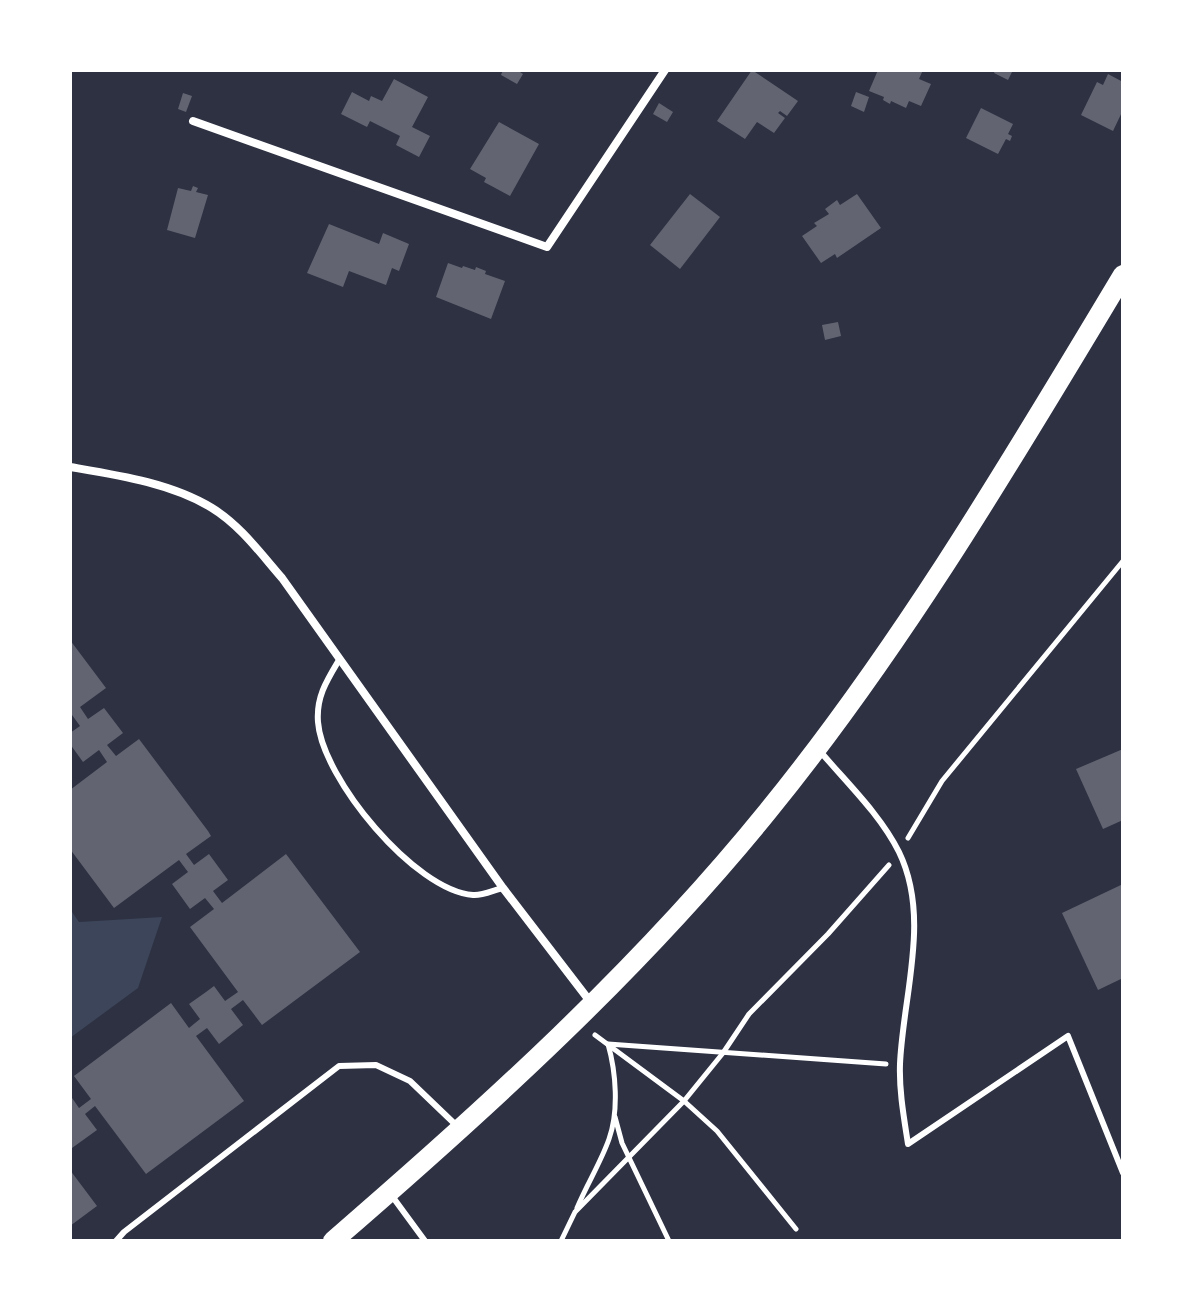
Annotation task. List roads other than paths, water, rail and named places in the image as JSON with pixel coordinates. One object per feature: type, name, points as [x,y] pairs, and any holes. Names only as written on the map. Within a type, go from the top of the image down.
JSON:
[{"type":"main road","points":[[333,1241],[460,1130],[593,1004],[768,811],[923,596],[1123,275]]},
{"type":"street","points":[[193,121],[547,247],[665,70]]},
{"type":"street","points":[[70,467],[171,490],[212,508],[241,532],[282,578],[503,888],[593,1004]]},
{"type":"lane","points":[[339,660],[323,686],[318,705],[323,747],[337,776],[381,834],[420,872],[446,888],[475,896],[503,888]]},
{"type":"lane","points":[[816,748],[873,813],[899,852],[910,887],[914,941],[900,1065],[908,1144],[1068,1036],[1123,1173]]},
{"type":"lane","points":[[116,1241],[339,1066],[376,1065],[410,1081],[460,1130]]},
{"type":"lane","points":[[390,1193],[425,1241]]}]
